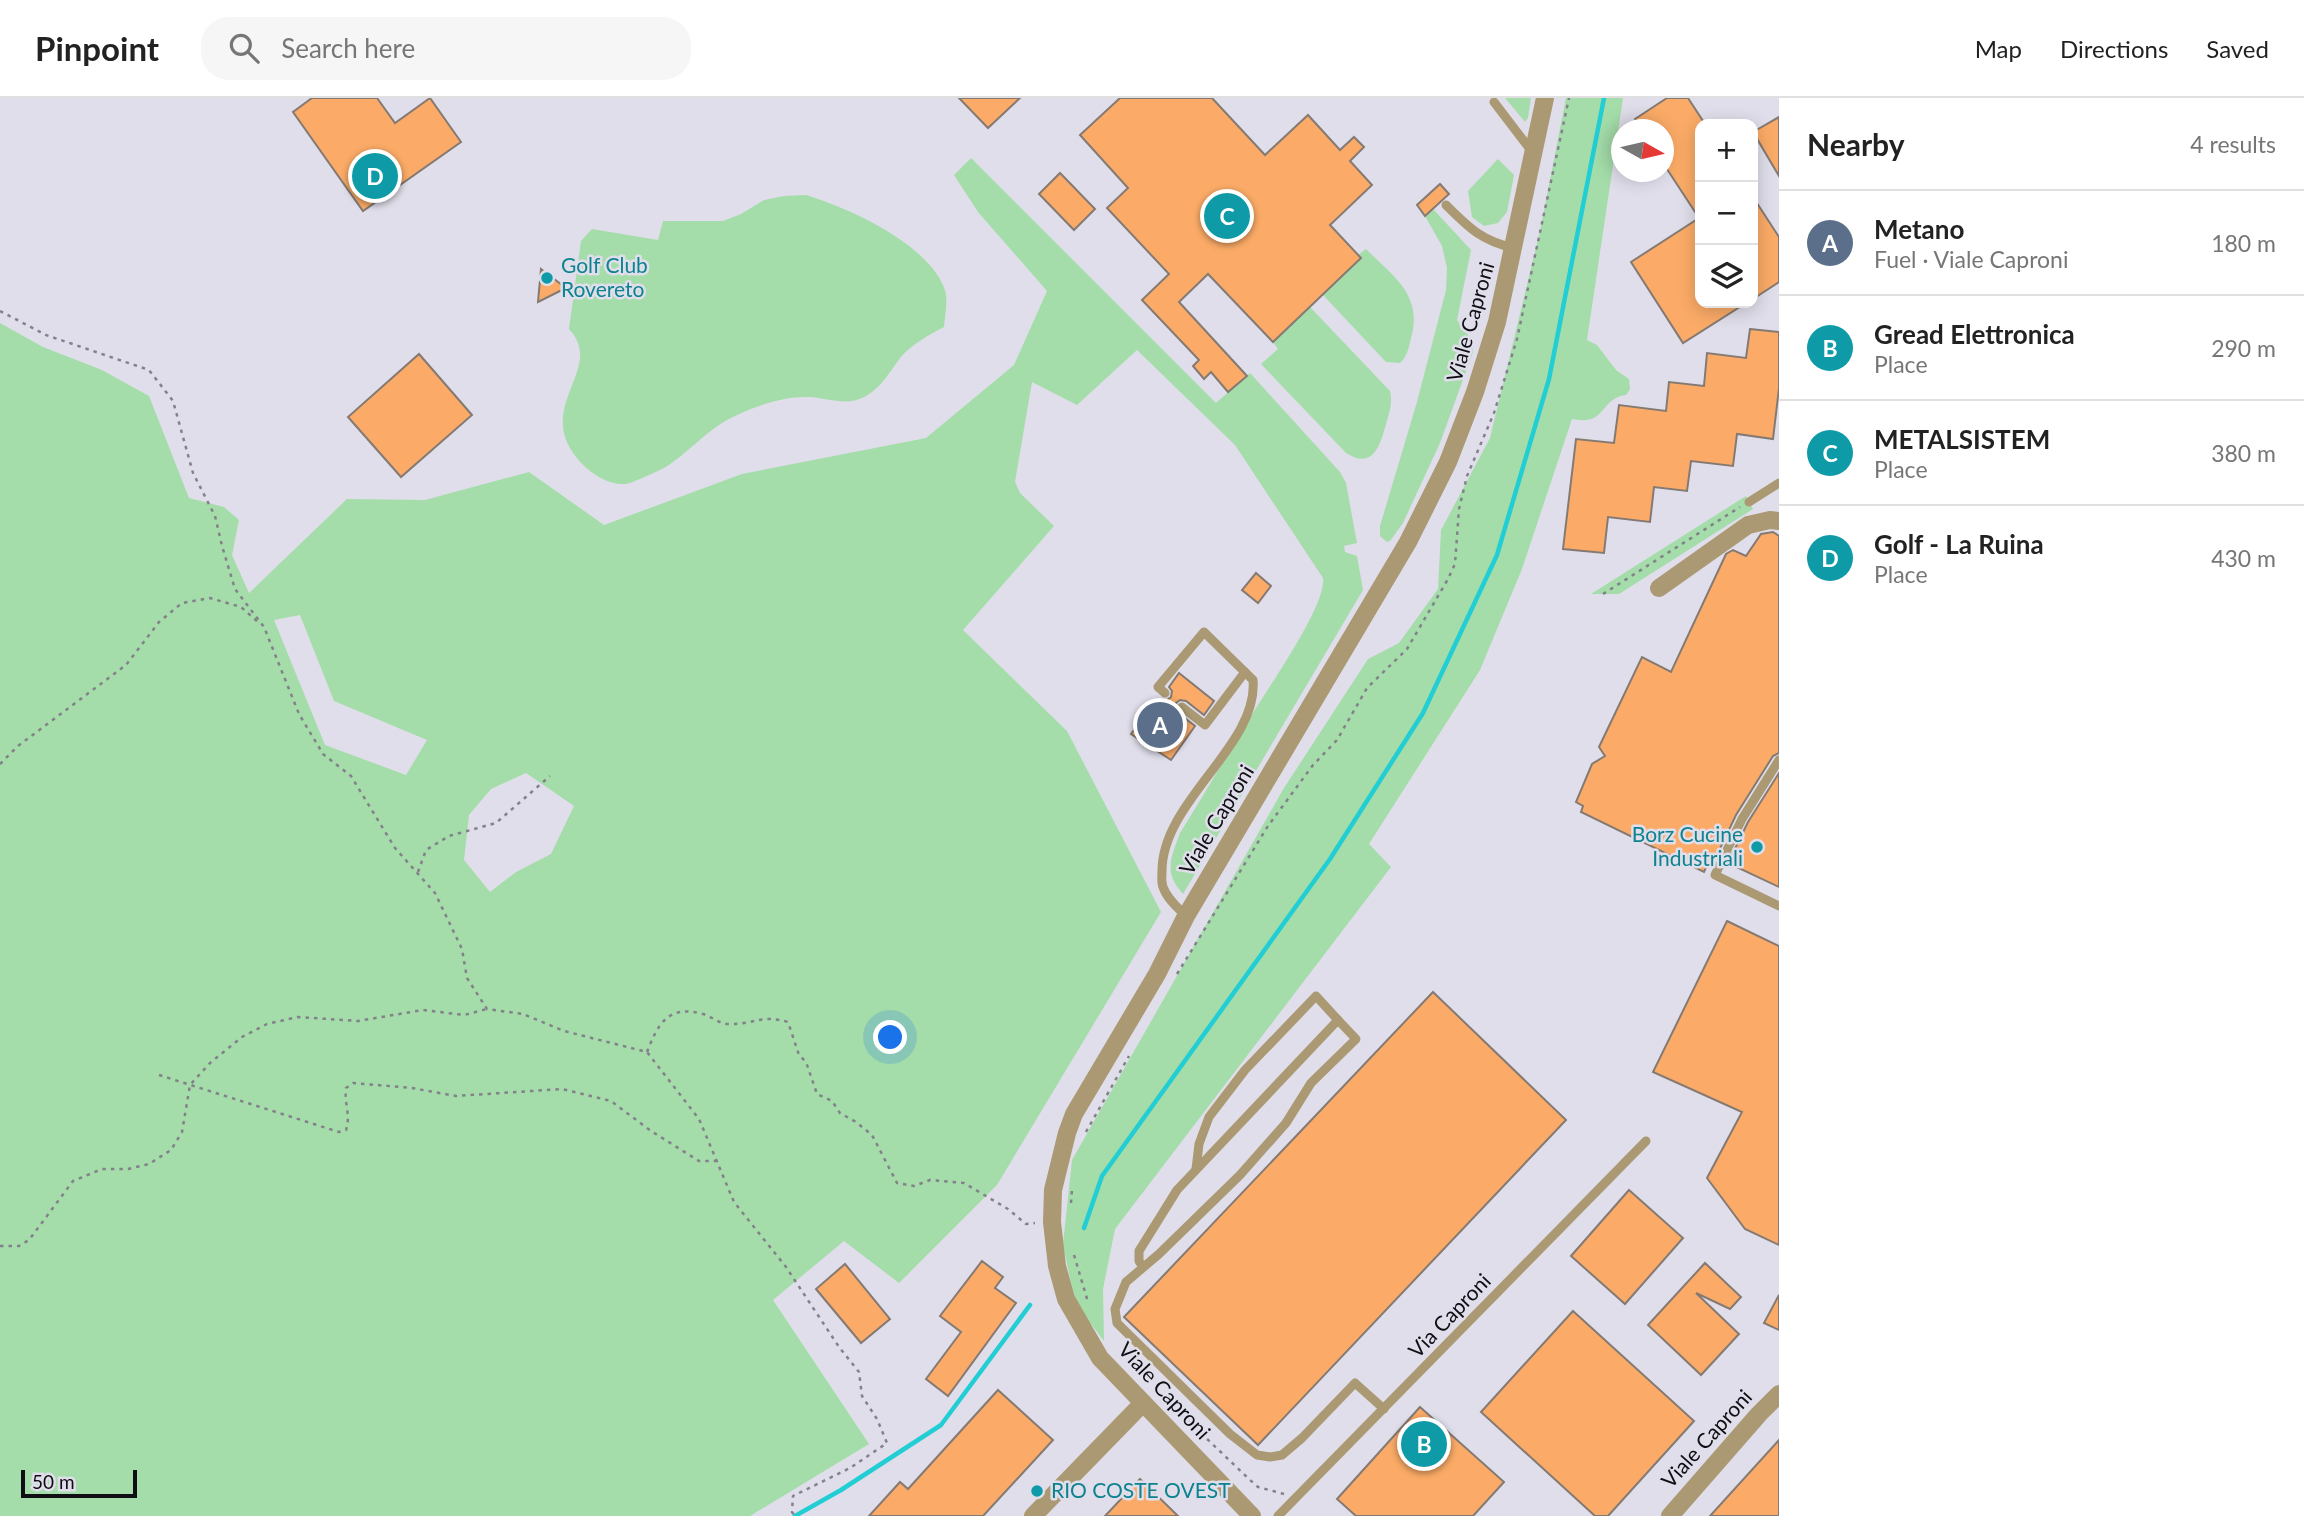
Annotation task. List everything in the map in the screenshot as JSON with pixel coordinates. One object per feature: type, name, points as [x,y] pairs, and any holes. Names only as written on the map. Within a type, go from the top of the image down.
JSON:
[{"type":"street","name":"Viale Caproni","points":[[1252,1516],[1100,1358],[1066,1299],[1057,1266],[1052,1222],[1054,1190],[1074,1114],[1157,974],[1186,916],[1428,505],[1448,462],[1475,392],[1497,322],[1545,98]]},
{"type":"street","points":[[1659,588],[1748,525],[1770,520],[1779,521]]},
{"type":"street","name":"Viale Caproni","points":[[1670,1516],[1779,1394]]},
{"type":"street","points":[[1033,1516],[1143,1403]]},
{"type":"lane","points":[[1493,102],[1533,154]]},
{"type":"lane","points":[[1446,205],[1477,235],[1494,244],[1514,248]]},
{"type":"lane","points":[[1749,502],[1779,483]]},
{"type":"lane","points":[[1165,693],[1158,687],[1204,632],[1253,680],[1255,695],[1232,741],[1179,816],[1164,848],[1162,886],[1186,916]]},
{"type":"lane","points":[[1182,707],[1205,725],[1245,672]]},
{"type":"lane","points":[[1779,760],[1742,819],[1715,875],[1779,906]]},
{"type":"lane","points":[[1196,1169],[1199,1144],[1209,1117],[1245,1070],[1316,996],[1356,1039],[1311,1083],[1286,1123],[1240,1175],[1126,1282],[1115,1309],[1117,1323],[1230,1434],[1257,1455],[1282,1455],[1355,1383],[1384,1409]]},
{"type":"lane","points":[[1143,1267],[1139,1261],[1139,1251],[1177,1190],[1338,1020]]},
{"type":"lane","name":"Via Caproni","points":[[1278,1516],[1646,1141]]},
{"type":"path","points":[[1175,976],[1268,826],[1313,765],[1338,740],[1367,688],[1406,649],[1455,564],[1459,509],[1467,476],[1494,413],[1517,339],[1569,98]]},
{"type":"path","points":[[0,311],[46,335],[149,370],[173,401],[193,473],[215,516],[235,589],[264,627],[299,714],[323,754],[351,776],[395,848],[435,893],[462,949],[467,978],[487,1009]]},
{"type":"path","points":[[1603,594],[1749,502]]},
{"type":"path","points":[[0,764],[18,746],[126,665],[159,622],[182,603],[210,598],[241,607],[264,627]]},
{"type":"path","points":[[418,872],[426,850],[449,836],[496,822],[550,776]]},
{"type":"path","points":[[0,1246],[19,1246],[29,1240],[73,1181],[102,1169],[128,1170],[149,1164],[171,1150],[182,1132],[190,1085],[210,1063],[242,1037],[267,1024],[299,1017],[358,1021],[424,1010],[464,1015],[487,1009],[523,1014],[564,1031],[647,1052],[699,1119],[734,1202],[786,1266],[839,1347],[859,1372],[862,1396],[877,1419],[887,1443],[850,1468],[793,1496],[792,1512],[795,1516]]},
{"type":"path","points":[[647,1052],[654,1033],[667,1016],[682,1011],[703,1014],[726,1025],[773,1017],[788,1022],[799,1055],[806,1062],[817,1094],[832,1101],[840,1113],[872,1135],[897,1183],[914,1186],[930,1180],[964,1183],[1008,1209],[1026,1224],[1052,1222]]},
{"type":"path","points":[[1084,1135],[1132,1051]]},
{"type":"path","points":[[159,1075],[338,1132],[346,1130],[349,1121],[345,1097],[346,1088],[352,1083],[412,1088],[456,1096],[562,1089],[611,1101],[651,1131],[699,1161],[718,1161]]},
{"type":"path","points":[[1070,1206],[1072,1186]]},
{"type":"path","points":[[1072,1248],[1076,1268],[1092,1311]]},
{"type":"path","points":[[1158,1393],[1250,1480],[1258,1486],[1281,1492],[1286,1497]]},
{"type":"green space","points":[[1505,98],[1531,98],[1525,122]]},
{"type":"green space","points":[[1566,98],[1623,98],[1620,119],[1611,119],[1611,179],[1587,340],[1597,345],[1616,370],[1629,379],[1630,389],[1626,395],[1611,401],[1598,416],[1584,420],[1572,419],[1522,569],[1480,670],[1369,844],[1391,867],[1115,1229],[1103,1289],[1104,1341],[1075,1303],[1063,1244],[1072,1160],[1284,788],[1368,659],[1399,643],[1438,589],[1441,530],[1490,438],[1540,231]]},
{"type":"green space","points":[[971,158],[1216,403],[1250,373],[1340,472],[1346,483],[1357,543],[1344,546],[1345,552],[1357,556],[1363,590],[1183,894],[1171,872],[1172,857],[1180,833],[1298,642],[1317,605],[1323,578],[1235,445],[1137,350],[1077,405],[1032,382],[1015,482],[1020,493],[1054,526],[963,630],[1067,731],[1161,912],[997,1185],[899,1283],[844,1241],[773,1300],[869,1444],[750,1516],[0,1516],[0,323],[43,347],[102,370],[149,396],[189,498],[224,507],[239,520],[232,555],[249,593],[347,499],[425,500],[529,472],[604,525],[742,474],[926,438],[1014,365],[1047,291],[978,212],[954,175]],"holes":[[[300,615],[334,701],[427,740],[406,775],[325,745],[274,620]],[[526,773],[574,806],[551,854],[516,872],[490,892],[464,860],[469,815],[491,789]]]},
{"type":"green space","points":[[1498,159],[1514,175],[1507,212],[1498,223],[1484,226],[1472,217],[1468,191]]},
{"type":"green space","name":"Golf Club Rovereto","points":[[806,195],[844,209],[886,230],[923,258],[936,273],[945,290],[944,327],[910,348],[877,388],[859,399],[845,401],[800,397],[754,408],[717,426],[664,468],[629,483],[618,484],[604,480],[591,472],[576,457],[565,438],[563,421],[580,358],[578,344],[569,329],[581,241],[592,229],[658,240],[663,221],[723,221],[764,200]]},
{"type":"green space","points":[[1433,209],[1471,250],[1457,320],[1471,339],[1473,352],[1440,443],[1403,523],[1387,542],[1380,536],[1380,526],[1417,402],[1446,290],[1447,268],[1442,246],[1425,216]]},
{"type":"green space","points":[[1366,249],[1404,288],[1413,310],[1414,323],[1409,345],[1400,363],[1386,362],[1323,295],[1360,259],[1358,255]]},
{"type":"green space","points":[[1310,307],[1390,391],[1390,408],[1384,432],[1378,447],[1369,457],[1355,458],[1346,453],[1261,364],[1278,349],[1273,342]]},
{"type":"green space","points":[[1746,496],[1753,509],[1619,594],[1591,594]]},
{"type":"building","points":[[312,98],[377,98],[395,123],[430,98],[461,142],[363,211],[293,112]]},
{"type":"building","points":[[959,98],[1020,98],[988,128]]},
{"type":"building","points":[[1120,98],[1212,98],[1265,155],[1308,115],[1340,150],[1354,137],[1364,147],[1350,161],[1372,185],[1330,225],[1361,258],[1273,342],[1208,274],[1179,302],[1247,376],[1228,392],[1211,372],[1204,379],[1193,366],[1199,360],[1142,300],[1169,274],[1107,208],[1128,188],[1080,135]]},
{"type":"building","points":[[1667,98],[1688,98],[1702,119],[1695,119],[1695,212],[1674,180],[1674,119],[1635,119]]},
{"type":"building","points":[[1779,117],[1779,176],[1758,140],[1758,129]]},
{"type":"building","points":[[1060,173],[1095,209],[1074,230],[1039,194]]},
{"type":"building","points":[[1440,184],[1449,194],[1425,216],[1417,205]]},
{"type":"building","points":[[1758,205],[1779,237],[1779,282],[1758,296]]},
{"type":"building","points":[[1695,221],[1695,308],[1738,308],[1683,343],[1631,262]]},
{"type":"building","name":"Golf Club Rovereto","points":[[541,269],[566,288],[538,302]]},
{"type":"building","points":[[1750,329],[1779,332],[1779,388],[1773,439],[1737,434],[1733,466],[1691,461],[1687,491],[1654,487],[1650,522],[1608,517],[1604,553],[1563,549],[1576,439],[1614,443],[1619,405],[1666,411],[1669,382],[1704,386],[1707,353],[1746,358]]},
{"type":"building","points":[[419,354],[472,415],[401,477],[348,417]]},
{"type":"building","points":[[1773,532],[1779,536],[1779,753],[1773,756],[1736,815],[1716,857],[1712,855],[1704,872],[1581,812],[1583,806],[1576,802],[1592,764],[1605,756],[1599,747],[1642,657],[1671,672],[1726,554],[1733,550],[1746,556],[1761,534]]},
{"type":"building","points":[[1256,573],[1271,586],[1258,603],[1242,590]]},
{"type":"building","points":[[1179,673],[1214,701],[1204,715],[1186,701],[1180,700],[1176,703],[1177,712],[1195,726],[1171,760],[1131,734],[1154,703],[1157,705],[1161,699],[1167,700],[1171,697],[1172,691],[1169,687]]},
{"type":"building","name":"Borz Cucine Industriali","points":[[1779,773],[1779,887],[1728,863],[1748,822]]},
{"type":"building","points":[[1727,921],[1779,946],[1779,1245],[1745,1229],[1707,1178],[1742,1112],[1653,1072]]},
{"type":"building","points":[[1433,992],[1566,1120],[1258,1445],[1124,1317]]},
{"type":"building","points":[[1629,1190],[1683,1238],[1625,1304],[1571,1256]]},
{"type":"building","points":[[982,1261],[1003,1277],[995,1288],[1016,1303],[948,1396],[926,1379],[961,1332],[940,1316]]},
{"type":"building","points":[[1705,1263],[1741,1297],[1730,1309],[1696,1293],[1739,1334],[1701,1375],[1648,1325]]},
{"type":"building","points":[[845,1264],[890,1319],[861,1343],[816,1289]]},
{"type":"building","points":[[1779,1295],[1779,1330],[1764,1323]]},
{"type":"building","points":[[1573,1311],[1694,1421],[1608,1516],[1595,1516],[1481,1412]]},
{"type":"building","points":[[998,1390],[1053,1440],[983,1516],[869,1516],[900,1482],[908,1489]]},
{"type":"building","points":[[1420,1407],[1504,1482],[1473,1516],[1356,1516],[1337,1499]]},
{"type":"building","points":[[1779,1440],[1779,1516],[1710,1516]]},
{"type":"building","points":[[1140,1479],[1178,1516],[1105,1516]]},
{"type":"waterway","points":[[1084,1228],[1102,1176],[1330,859],[1423,713],[1497,555],[1549,379],[1604,98]]},
{"type":"waterway","points":[[795,1516],[841,1490],[941,1425],[1030,1305]]},
{"type":"place","name":"Golf - La Ruina","points":[[375,176]]},
{"type":"place","name":"METALSISTEM","points":[[1227,216]]},
{"type":"place","name":"Golf Club Rovereto","points":[[547,278]]},
{"type":"place","name":"Metano","points":[[1160,725]]},
{"type":"place","name":"Borz Cucine Industriali","points":[[1757,847]]},
{"type":"place","name":"Gread Elettronica","points":[[1424,1444]]},
{"type":"place","name":"RIO COSTE OVEST","points":[[1037,1491]]}]
